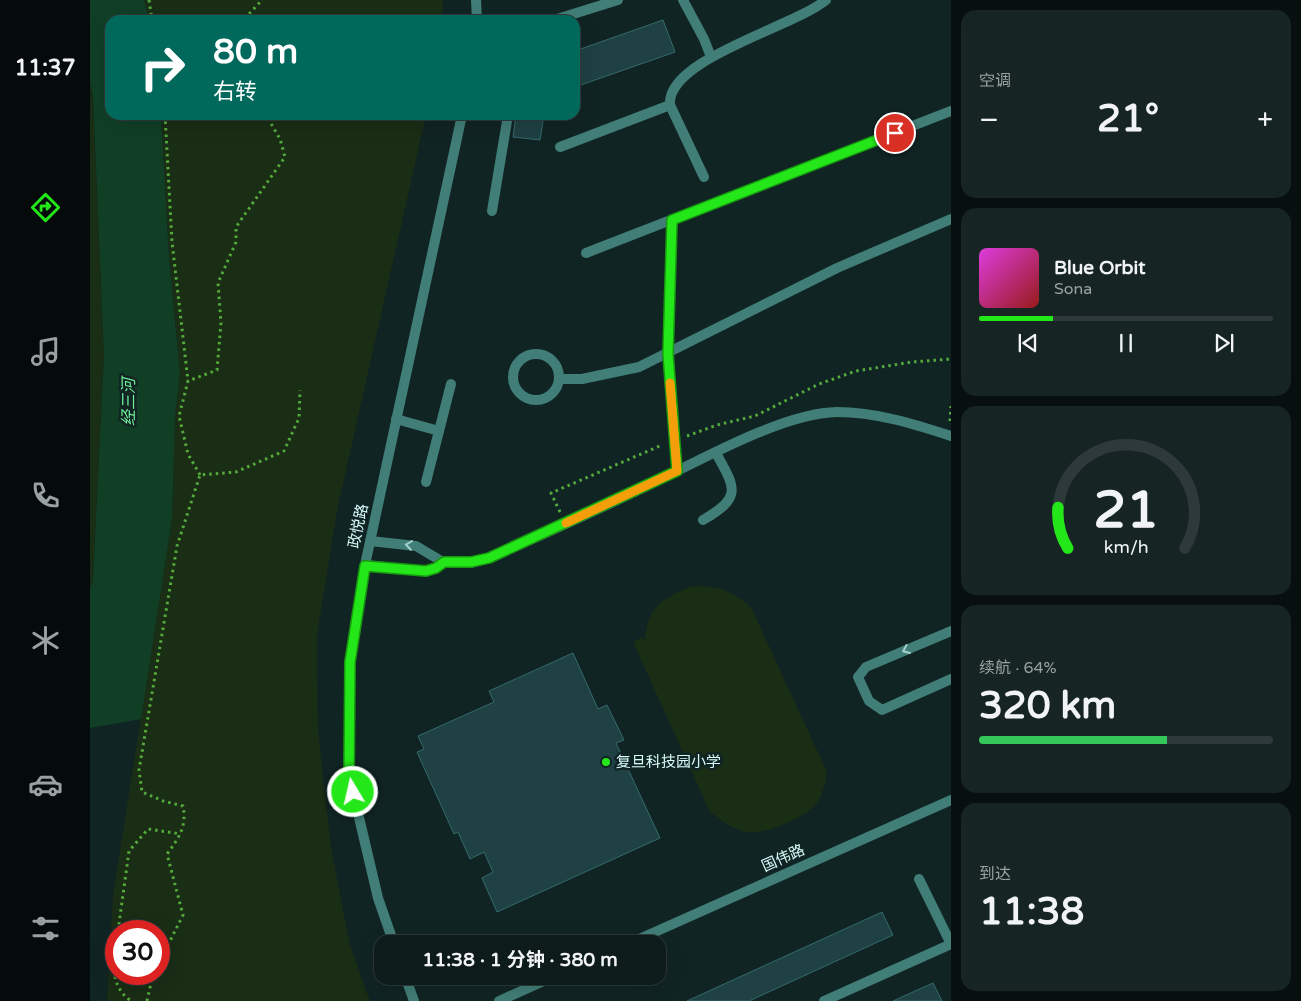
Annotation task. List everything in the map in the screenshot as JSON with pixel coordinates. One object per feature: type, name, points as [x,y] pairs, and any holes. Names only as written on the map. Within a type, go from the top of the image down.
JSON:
[{"type":"street","points":[[476,0],[477,15]]},
{"type":"street","points":[[570,15],[618,0]]},
{"type":"street","points":[[683,0],[704,39],[711,57]]},
{"type":"street","points":[[704,177],[670,105],[670,98],[684,76],[711,57],[786,23],[818,7],[826,0]]},
{"type":"street","points":[[560,147],[670,105]]},
{"type":"street","points":[[586,253],[951,111]]},
{"type":"street","name":"政悦路","points":[[391,935],[378,898],[349,775],[350,662],[370,541],[461,120]]},
{"type":"street","points":[[492,211],[507,120]]},
{"type":"street","points":[[559,379],[582,379],[615,374],[639,367],[837,268],[951,219]]},
{"type":"street","points":[[672,220],[668,354],[677,471]]},
{"type":"street","points":[[537,354],[547,357],[556,365],[559,379],[554,392],[546,398],[532,400],[524,398],[516,390],[513,382],[514,370],[520,360],[537,354]]},
{"type":"street","points":[[426,482],[451,384]]},
{"type":"street","points":[[370,541],[416,546],[444,562],[471,562],[489,558],[566,524],[741,440],[797,420],[836,412],[888,417],[951,436]]},
{"type":"street","points":[[396,419],[439,431]]},
{"type":"street","points":[[703,520],[722,508],[730,500],[732,487],[716,453]]},
{"type":"street","points":[[365,566],[426,571],[436,568],[444,562]]},
{"type":"street","points":[[951,630],[866,667],[858,677],[869,701],[882,710],[951,678]]},
{"type":"street","name":"国伟路","points":[[648,935],[951,800]]},
{"type":"street","points":[[824,1001],[951,944],[919,879]]},
{"type":"street","points":[[408,985],[414,1001]]},
{"type":"street","points":[[499,1001],[535,985]]},
{"type":"path","points":[[149,0],[151,15]]},
{"type":"path","points":[[249,15],[262,0]]},
{"type":"path","points":[[165,120],[172,242],[188,380],[179,416],[188,454],[200,476],[177,546],[139,770],[142,792],[163,801],[183,806],[185,818],[181,834],[168,854],[183,915],[170,941]]},
{"type":"path","points":[[188,380],[217,370],[221,323],[218,284],[236,242],[236,227],[273,177],[285,157],[280,139],[269,120]]},
{"type":"path","points":[[566,524],[552,493],[675,440],[717,425],[755,416],[820,384],[856,371],[912,362],[951,359]]},
{"type":"path","points":[[200,476],[236,472],[284,451],[299,418],[300,390]]},
{"type":"path","points":[[120,920],[129,851],[148,829],[181,834]]},
{"type":"path","points":[[118,985],[123,996],[131,1001]]},
{"type":"path","points":[[147,1001],[151,985]]},
{"type":"shaded area","points":[[144,0],[443,0],[442,15],[148,15]]},
{"type":"shaded area","points":[[90,81],[93,96],[104,355],[93,580],[90,589]]},
{"type":"shaded area","points":[[161,120],[425,120],[338,506],[317,634],[318,732],[331,848],[350,945],[370,1001],[107,1001],[108,985],[170,985],[170,920],[112,920],[113,895],[172,519],[175,416],[180,374],[169,257]]},
{"type":"shaded area","points":[[692,586],[717,588],[730,592],[751,607],[827,772],[822,792],[814,806],[804,814],[780,826],[755,832],[738,830],[710,812],[633,642],[642,637],[645,641],[649,620],[658,605],[672,595]]},
{"type":"water","name":"经三河","points":[[90,0],[144,0],[148,15],[105,15],[105,120],[161,120],[169,257],[180,374],[175,416],[172,519],[141,719],[90,728],[90,589],[93,580],[104,355],[93,96],[90,81]]},
{"type":"building","points":[[663,20],[675,52],[580,85],[580,49]]},
{"type":"building","points":[[515,120],[543,120],[540,140],[513,137]]},
{"type":"building","points":[[573,653],[598,709],[607,705],[624,740],[616,743],[660,838],[497,912],[482,878],[493,872],[484,852],[470,859],[458,832],[454,834],[417,752],[424,749],[418,736],[494,702],[489,691]]},
{"type":"building","points":[[882,912],[893,935],[749,1001],[687,1001]]},
{"type":"building","points":[[933,983],[942,1001],[893,1001]]},
{"type":"slow traffic","points":[[566,523],[677,471],[670,383]]},
{"type":"place","name":"复旦科技园小学","points":[[606,762]]},
{"type":"route","points":[[353,792],[349,775],[350,662],[365,566],[416,572],[436,568],[444,562],[471,562],[489,558],[627,496],[677,471],[668,354],[672,220],[895,133]]}]
